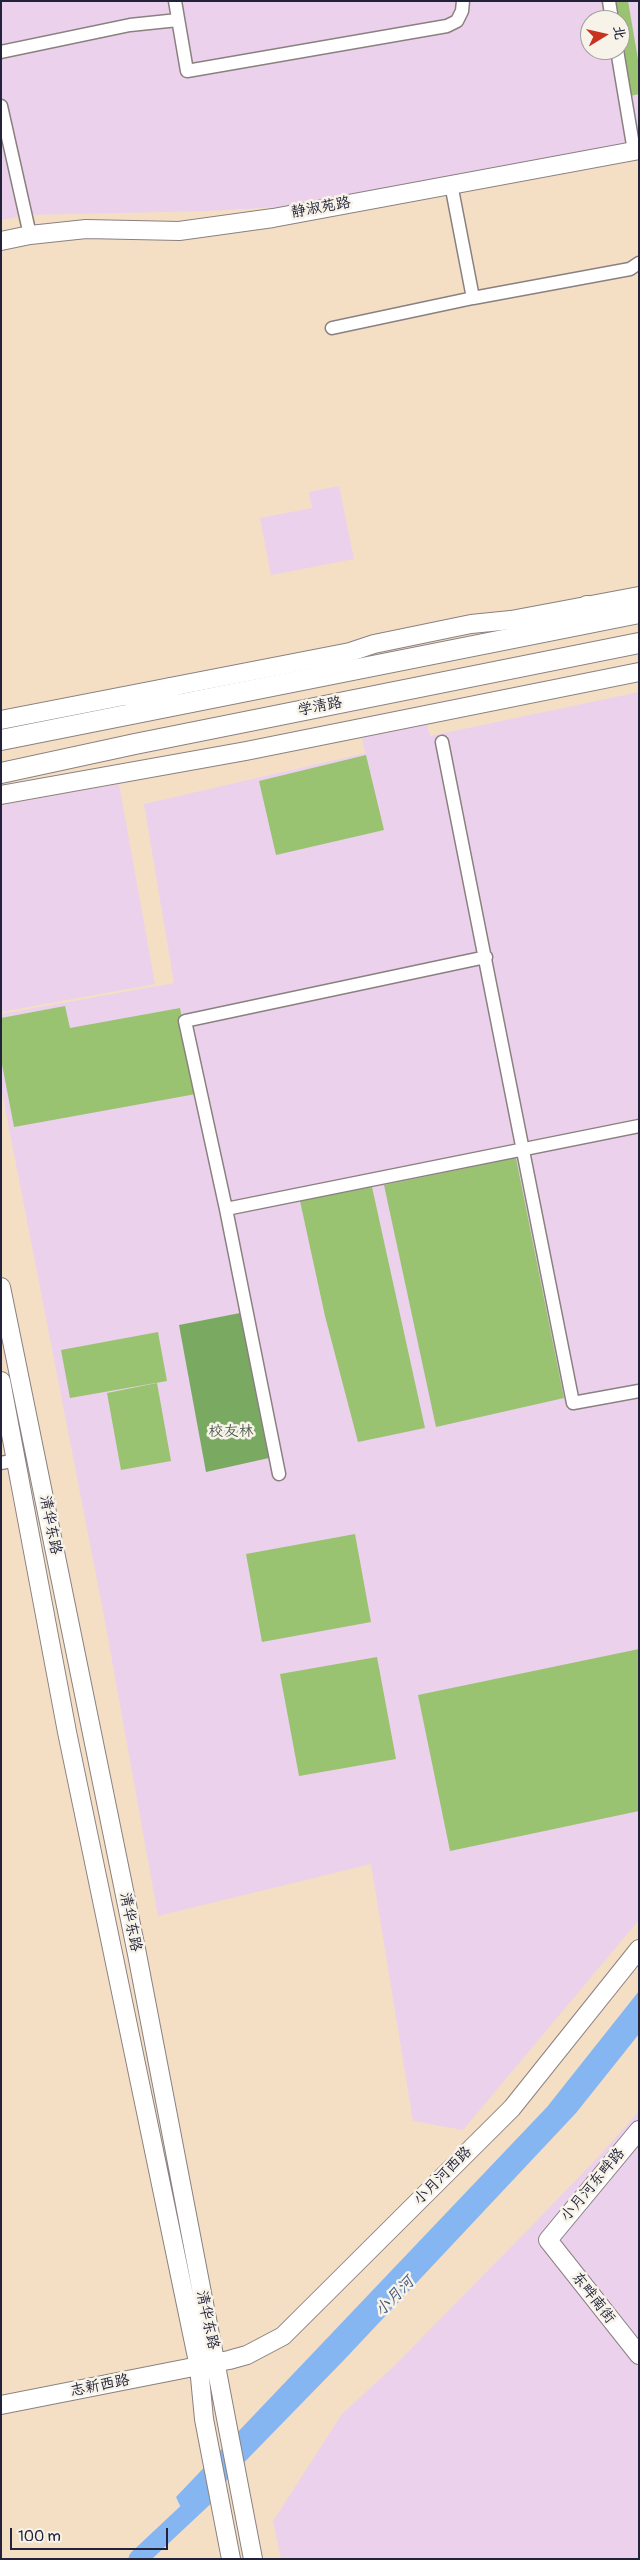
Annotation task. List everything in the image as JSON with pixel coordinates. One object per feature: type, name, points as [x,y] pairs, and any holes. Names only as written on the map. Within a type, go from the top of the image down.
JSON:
[{"type":"main road","points":[[558,628],[587,606]]},
{"type":"main road","name":"学清路","points":[[1,740],[639,613]]},
{"type":"main road","name":"学清路","points":[[1,774],[135,744],[639,643]]},
{"type":"main road","points":[[125,715],[149,699],[171,688]]},
{"type":"street","points":[[175,1],[188,71],[447,26],[457,21],[462,11],[463,1]]},
{"type":"street","points":[[1,52],[130,26],[178,20]]},
{"type":"street","points":[[619,60],[636,150]]},
{"type":"street","points":[[1,106],[30,235]]},
{"type":"street","name":"静淑苑路","points":[[1,241],[30,235],[86,229],[179,230],[273,218],[636,150]]},
{"type":"street","points":[[451,184],[473,298]]},
{"type":"street","points":[[332,328],[473,298],[630,269],[639,263]]},
{"type":"street","points":[[1,720],[350,652],[374,644],[471,624],[511,620],[639,596]]},
{"type":"street","name":"学清路","points":[[1,794],[246,750],[639,672]]},
{"type":"street","points":[[442,742],[573,1403],[639,1391]]},
{"type":"street","points":[[279,1474],[226,1209],[185,1021],[486,957]]},
{"type":"street","points":[[226,1209],[639,1126]]},
{"type":"street","name":"清华东路","points":[[1,1287],[137,1954],[253,2559]]},
{"type":"street","name":"清华东路","points":[[1,1381],[9,1462],[199,2367],[210,2448],[231,2559]]},
{"type":"street","name":"小月河西路","points":[[199,2367],[247,2355],[283,2336],[512,2108],[639,1949]]},
{"type":"street","points":[[113,1959],[137,1954]]},
{"type":"street","name":"小月河东畔路","points":[[548,2240],[639,2130]]},
{"type":"street","name":"东畔南街","points":[[548,2240],[639,2355]]},
{"type":"street","name":"志新西路","points":[[1,2405],[199,2367]]},
{"type":"shaded area","points":[[1,1],[639,1],[639,145],[312,205],[210,211],[27,215],[1,220]]},
{"type":"shaded area","points":[[339,486],[354,559],[271,575],[260,518],[312,508],[309,492]]},
{"type":"shaded area","points":[[639,692],[639,1920],[463,2130],[413,2121],[371,1864],[158,1916],[104,1616],[1,1087],[1,1014],[174,983],[144,804],[365,753],[362,737],[427,723],[430,736]]},
{"type":"shaded area","points":[[119,784],[155,984],[1,1012],[1,805]]},
{"type":"shaded area","points":[[639,2111],[639,2559],[281,2559],[273,2521],[342,2414],[393,2367],[515,2243],[601,2154]]},
{"type":"green space","points":[[611,1],[628,1],[630,10],[612,10]]},
{"type":"green space","points":[[630,13],[639,65],[639,94],[626,97],[621,60],[630,60]]},
{"type":"green space","points":[[366,755],[384,830],[276,855],[259,781]]},
{"type":"green space","points":[[65,1006],[70,1028],[180,1008],[196,1094],[14,1127],[1,1059],[1,1018]]},
{"type":"green space","points":[[516,1158],[564,1398],[436,1427],[384,1185]]},
{"type":"green space","points":[[372,1187],[425,1428],[358,1442],[325,1316],[300,1201]]},
{"type":"green space","name":"校友林","points":[[240,1313],[269,1458],[206,1472],[179,1325]]},
{"type":"green space","points":[[158,1332],[167,1381],[70,1398],[61,1350]]},
{"type":"green space","points":[[157,1383],[171,1461],[121,1470],[107,1393]]},
{"type":"green space","points":[[355,1534],[371,1622],[262,1642],[246,1554]]},
{"type":"green space","points":[[639,1649],[639,1811],[450,1851],[418,1695]]},
{"type":"green space","points":[[377,1657],[396,1759],[299,1776],[280,1674]]},
{"type":"water","points":[[639,1991],[639,2034],[576,2113],[344,2360],[187,2521],[176,2497],[547,2107]]},
{"type":"waterway","name":"小月河","points":[[138,2559],[203,2498]]}]
